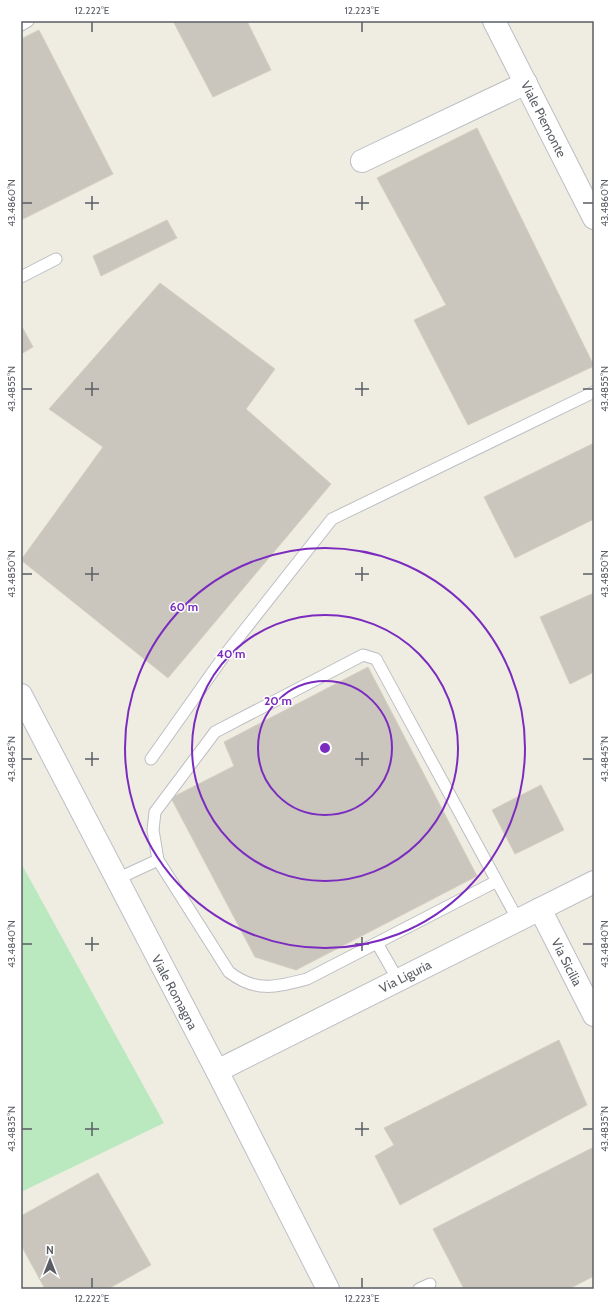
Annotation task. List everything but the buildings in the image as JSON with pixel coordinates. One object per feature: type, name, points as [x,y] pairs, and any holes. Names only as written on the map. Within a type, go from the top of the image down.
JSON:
[{"type":"street","name":"Viale Piemonte","points":[[494,21],[594,218]]},
{"type":"street","points":[[362,161],[526,83]]},
{"type":"street","name":"Viale Romagna","points":[[21,696],[328,1289]]},
{"type":"street","name":"Via Liguria","points":[[216,1071],[594,882]]},
{"type":"street","name":"Via Sicilia","points":[[540,909],[594,1015]]},
{"type":"lane","points":[[21,24],[28,21]]},
{"type":"lane","points":[[21,277],[56,259]]},
{"type":"lane","points":[[151,759],[224,656],[332,519],[594,392]]},
{"type":"lane","points":[[496,882],[306,979],[279,986],[256,986],[240,981],[229,972],[158,860],[153,830],[155,812],[215,732],[363,655],[376,659],[518,920]]},
{"type":"lane","points":[[117,879],[158,860]]},
{"type":"lane","points":[[377,943],[398,980]]},
{"type":"lane","points":[[419,1289],[430,1284]]},
{"type":"green space","points":[[21,863],[164,1123],[21,1192]]}]
